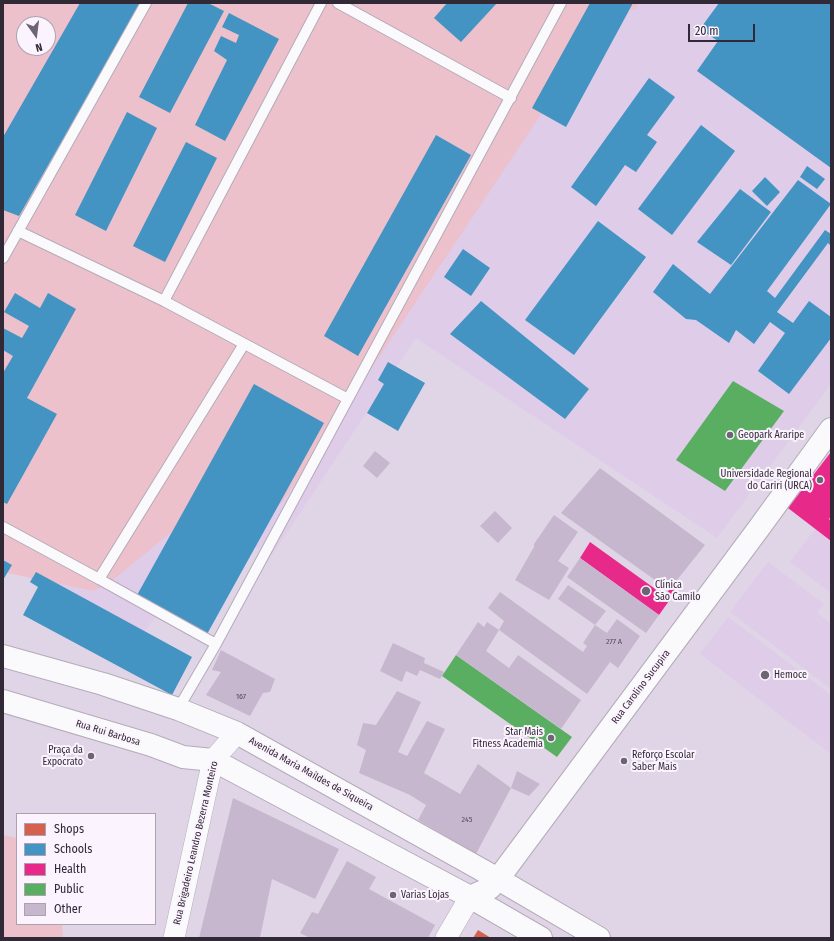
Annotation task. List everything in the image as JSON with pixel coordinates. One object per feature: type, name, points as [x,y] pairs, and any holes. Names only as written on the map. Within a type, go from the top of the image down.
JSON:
[{"type":"main road","name":"Rua Carolino Sucupira","points":[[470,897],[490,888],[498,879],[760,528],[831,429]]},
{"type":"main road","name":"Avenida Maria Maildes de Siqueira","points":[[3,656],[103,684],[178,709],[237,733],[498,879],[599,938]]},
{"type":"main road","name":"Rua Rui Barbosa","points":[[3,701],[151,745],[183,757],[213,760]]},
{"type":"main road","points":[[213,760],[470,897],[541,938]]},
{"type":"street","name":"Rua Brigadeiro Leandro Bezerra Monteiro","points":[[174,938],[213,760],[237,733]]},
{"type":"street","points":[[446,938],[470,897]]},
{"type":"lane","points":[[3,258],[146,3]]},
{"type":"lane","points":[[164,301],[321,3]]},
{"type":"lane","points":[[338,3],[511,98]]},
{"type":"lane","points":[[178,709],[216,644],[561,3]]},
{"type":"lane","points":[[18,231],[164,301],[348,399]]},
{"type":"lane","points":[[99,579],[244,344]]},
{"type":"lane","points":[[3,527],[216,644]]},
{"type":"shaded area","points":[[3,3],[638,3],[636,10],[612,8],[281,504],[232,483],[109,583],[94,591],[3,572]]},
{"type":"shaded area","points":[[49,3],[831,3],[831,384],[717,538],[416,338],[272,555],[219,532],[138,640],[59,598],[3,561],[3,79],[19,56],[56,56],[56,16],[49,16]]},
{"type":"shaded area","points":[[831,452],[831,593],[790,562],[815,529],[788,508]]},
{"type":"shaded area","name":"Hemoce","points":[[768,562],[824,604],[817,613],[831,624],[831,689],[730,612]]},
{"type":"shaded area","name":"Hemoce","points":[[728,617],[831,695],[831,754],[700,654]]},
{"type":"shaded area","points":[[3,835],[16,838],[16,925],[62,925],[63,938],[3,938]]},
{"type":"building: Shops","points":[[478,930],[491,938],[473,938]]},
{"type":"building: Schools","points":[[80,3],[141,3],[19,216],[3,210],[3,137],[50,56],[56,56],[56,45]]},
{"type":"building: Schools","points":[[188,3],[208,3],[224,11],[170,113],[139,97]]},
{"type":"building: Schools","points":[[447,3],[497,3],[461,42],[434,18]]},
{"type":"building: Schools","points":[[590,3],[633,3],[566,127],[532,108]]},
{"type":"building: Schools","points":[[719,3],[831,3],[831,168],[697,71],[718,41],[700,29]]},
{"type":"building: Schools","points":[[229,13],[279,39],[225,141],[195,125],[227,60],[214,51],[221,36],[236,43],[239,35],[222,27]]},
{"type":"building: Schools","points":[[649,78],[675,97],[647,135],[657,142],[636,172],[625,165],[596,206],[571,187]]},
{"type":"building: Schools","points":[[127,112],[157,128],[106,231],[75,215]]},
{"type":"building: Schools","points":[[701,125],[735,151],[672,235],[638,209]]},
{"type":"building: Schools","points":[[436,135],[471,155],[358,356],[324,336]]},
{"type":"building: Schools","points":[[186,142],[217,158],[165,262],[133,246]]},
{"type":"building: Schools","points":[[807,166],[825,179],[817,189],[800,177]]},
{"type":"building: Schools","points":[[765,177],[780,192],[767,206],[752,191]]},
{"type":"building: Schools","points":[[798,180],[831,204],[767,291],[775,298],[825,230],[831,234],[831,246],[828,243],[777,312],[793,323],[809,301],[831,317],[831,338],[789,394],[758,371],[785,333],[770,322],[754,344],[736,330],[729,343],[696,320],[686,319],[653,292],[673,264],[710,294]]},
{"type":"building: Schools","points":[[740,189],[771,212],[731,265],[697,242]]},
{"type":"building: Schools","points":[[598,221],[646,257],[574,355],[525,320]]},
{"type":"building: Schools","points":[[463,249],[490,268],[471,296],[444,277]]},
{"type":"building: Schools","points":[[15,293],[40,308],[48,293],[76,309],[27,398],[57,414],[7,504],[3,502],[3,373],[13,356],[3,350],[3,328],[22,338],[29,326],[4,312]]},
{"type":"building: Schools","points":[[481,301],[589,389],[565,419],[450,334]]},
{"type":"building: Schools","points":[[388,362],[425,383],[398,431],[367,413],[384,384],[378,380]]},
{"type":"building: Schools","points":[[254,384],[324,423],[206,636],[136,597]]},
{"type":"building: Schools","points":[[3,560],[12,565],[3,580]]},
{"type":"building: Schools","points":[[36,572],[192,657],[172,695],[23,615],[38,587],[30,582]]},
{"type":"building: Health","name":"Universidade Regional do Cariri (URCA)","points":[[831,452],[831,516],[829,519],[831,521],[831,541],[788,508]]},
{"type":"building: Health","points":[[590,542],[665,596],[671,587],[676,591],[659,615],[580,558]]},
{"type":"building: Public","name":"Geopark Araripe","points":[[733,381],[784,411],[725,491],[676,460]]},
{"type":"building: Public","points":[[456,655],[572,737],[557,757],[442,676]]},
{"type":"building: Other","points":[[375,451],[390,463],[377,478],[363,466]]},
{"type":"building: Other","points":[[600,468],[705,545],[669,590],[561,513]]},
{"type":"building: Other","points":[[495,511],[512,528],[498,543],[480,526]]},
{"type":"building: Other","points":[[554,515],[578,532],[558,561],[569,568],[549,600],[515,580],[534,547],[534,544]]},
{"type":"building: Other","points":[[580,558],[659,615],[646,633],[567,577]]},
{"type":"building: Other","points":[[568,585],[606,611],[595,625],[558,599]]},
{"type":"building: Other","points":[[500,592],[583,652],[587,646],[583,643],[595,625],[607,633],[617,619],[640,636],[618,668],[610,662],[587,694],[499,630],[504,621],[488,608]]},
{"type":"building: Other","points":[[478,622],[484,627],[487,622],[499,630],[486,651],[509,668],[518,655],[581,700],[561,729],[456,655]]},
{"type":"building: Other","points":[[393,643],[425,658],[424,663],[444,672],[440,679],[420,670],[417,676],[406,671],[402,682],[380,671]]},
{"type":"building: Other","points":[[221,650],[275,679],[270,692],[263,693],[250,716],[206,695],[221,672],[212,670]]},
{"type":"building: Other","points":[[397,691],[421,702],[398,752],[407,756],[427,721],[445,729],[424,773],[460,794],[478,764],[511,788],[476,854],[418,820],[426,805],[410,795],[359,773],[366,750],[357,745],[363,723],[376,725]]},
{"type":"building: Other","points":[[517,771],[540,784],[529,796],[511,788]]},
{"type":"building: Other","points":[[233,798],[339,849],[315,899],[272,879],[260,938],[199,938]]},
{"type":"building: Other","points":[[347,861],[376,877],[369,889],[435,925],[428,938],[310,938],[300,933],[312,912],[318,914]]},
{"type":"place","name":"Geopark Araripe","points":[[730,435]]},
{"type":"place","name":"Universidade Regional do Cariri (URCA)","points":[[820,480]]},
{"type":"place","name":"Clínica São Camilo","points":[[646,591]]},
{"type":"place","name":"Hemoce","points":[[765,675]]},
{"type":"place","name":"Star Mais Fitness Academia","points":[[551,738]]},
{"type":"place","name":"Praça da Expocrato","points":[[91,756]]},
{"type":"place","name":"Reforço Escolar Saber Mais","points":[[624,761]]},
{"type":"place","name":"Varias Lojas","points":[[393,895]]}]
